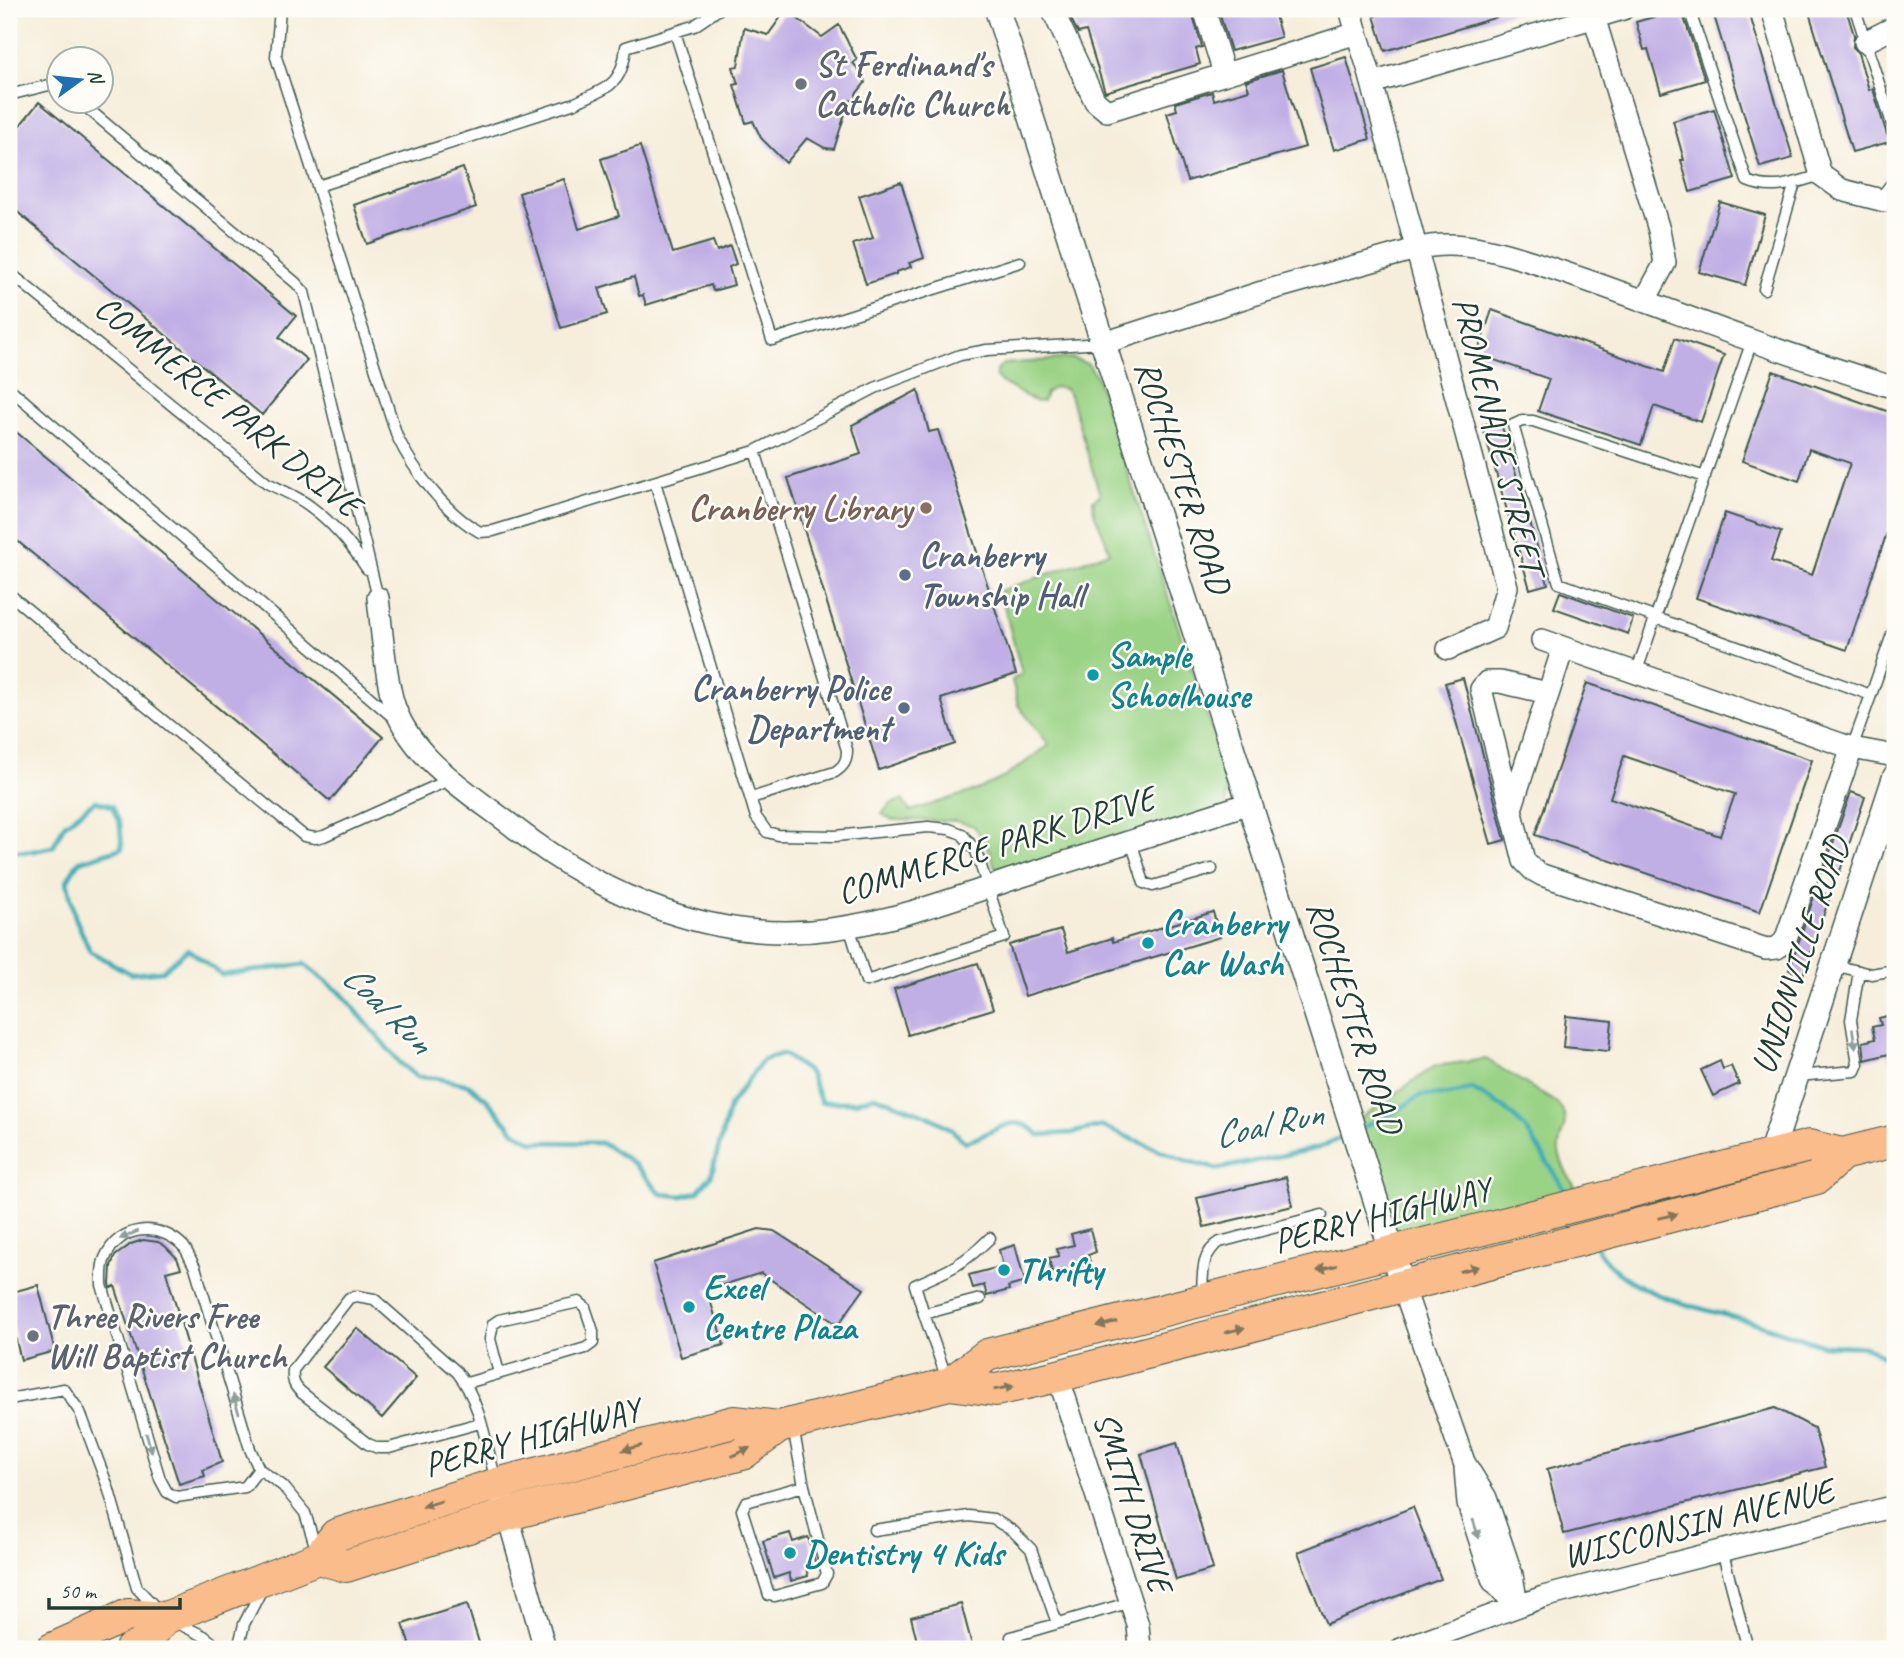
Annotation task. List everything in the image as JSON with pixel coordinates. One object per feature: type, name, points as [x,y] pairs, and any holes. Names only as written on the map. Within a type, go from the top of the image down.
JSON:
[{"type":"main road","name":"PERRY HIGHWAY","points":[[949,1384],[987,1355],[1809,1146],[1842,1154],[1895,1141]]},
{"type":"main road","name":"PERRY HIGHWAY","points":[[318,1558],[346,1566],[509,1514],[742,1454],[786,1426],[949,1384],[996,1390],[1058,1376],[1817,1178],[1842,1154]]},
{"type":"main road","name":"PERRY HIGHWAY","points":[[131,1649],[142,1644],[165,1618],[318,1558],[336,1535],[497,1484],[734,1422],[786,1426]]},
{"type":"main road","name":"PERRY HIGHWAY","points":[[51,1649],[128,1615],[165,1618]]},
{"type":"street","name":"ROCHESTER ROAD","points":[[997,9],[1403,1286]]},
{"type":"street","points":[[1052,9],[1095,101],[1107,111],[1357,33]]},
{"type":"street","points":[[1204,9],[1224,74]]},
{"type":"street","name":"PROMENADE STREET","points":[[1350,9],[1507,587],[1494,628],[1448,649]]},
{"type":"street","points":[[1372,83],[1592,13],[1623,9]]},
{"type":"street","points":[[1772,9],[1821,175],[1842,190],[1892,198]]},
{"type":"street","points":[[1592,13],[1659,230],[1665,263],[1645,300]]},
{"type":"street","points":[[1865,41],[1895,27]]},
{"type":"street","points":[[1104,343],[1262,292],[1426,246],[1462,246],[1518,257],[1645,300],[1752,341],[1895,388]]},
{"type":"street","name":"COMMERCE PARK DRIVE","points":[[378,598],[393,701],[405,727],[421,751],[451,779],[538,846],[582,874],[658,909],[728,928],[795,932],[849,926],[904,914],[1250,803]]},
{"type":"street","points":[[1542,640],[1852,748],[1895,757]]},
{"type":"street","points":[[1510,810],[1563,648]]},
{"type":"street","points":[[1548,693],[1500,682],[1487,682],[1481,689],[1524,861],[1533,870],[1766,949],[1777,948],[1785,941],[1852,748]]},
{"type":"street","name":"UNIONVILLE ROAD","points":[[1770,1156],[1833,965],[1885,839],[1895,776]]},
{"type":"street","points":[[1403,1286],[1464,1462],[1468,1503],[1493,1581],[1517,1606]]},
{"type":"street","name":"SMITH DRIVE","points":[[1058,1376],[1131,1602],[1140,1634],[1140,1649]]},
{"type":"street","points":[[497,1484],[509,1514],[545,1649]]},
{"type":"street","name":"WISCONSIN AVENUE","points":[[1401,1649],[1568,1590],[1895,1506]]},
{"type":"lane","points":[[281,9],[276,57],[397,436],[421,477],[464,522],[480,532],[493,531],[755,451],[875,388],[960,355],[987,350],[1104,343]]},
{"type":"lane","points":[[318,186],[575,103],[614,84],[624,64],[626,47],[694,26],[719,9]]},
{"type":"lane","points":[[1689,9],[1747,181],[1759,187],[1781,187],[1821,175]]},
{"type":"lane","points":[[1855,9],[1895,133]]},
{"type":"lane","points":[[675,32],[772,340],[1020,262]]},
{"type":"lane","points":[[9,95],[46,86]]},
{"type":"lane","points":[[97,116],[304,292],[378,598]]},
{"type":"lane","points":[[1763,289],[1795,183]]},
{"type":"lane","name":"COMMERCE PARK DRIVE","points":[[9,272],[267,483],[310,505],[358,555],[369,573],[378,598]]},
{"type":"lane","points":[[1636,673],[1752,341]]},
{"type":"lane","points":[[9,388],[405,727]]},
{"type":"lane","points":[[1704,477],[1533,421],[1522,421],[1513,425],[1559,583],[1871,695]]},
{"type":"lane","points":[[751,798],[835,772],[843,767],[847,760],[844,740],[755,451]]},
{"type":"lane","points":[[655,482],[756,817],[762,826],[767,832],[778,835],[835,836],[928,827],[949,829],[962,834],[976,851],[1004,937],[866,981],[849,926]]},
{"type":"lane","points":[[9,594],[304,836],[324,836],[451,779]]},
{"type":"lane","points":[[1852,748],[1895,626]]},
{"type":"lane","points":[[1130,841],[1144,883],[1153,886],[1212,869]]},
{"type":"lane","points":[[1833,965],[1871,974],[1895,970]]},
{"type":"lane","points":[[1797,1076],[1855,1071],[1858,1064],[1851,1020],[1859,971]]},
{"type":"lane","points":[[1202,1300],[1204,1260],[1211,1247],[1220,1242],[1322,1215]]},
{"type":"lane","points":[[259,1469],[245,1487],[176,1497],[167,1492],[160,1479],[102,1285],[104,1258],[119,1238],[149,1229],[172,1238],[184,1248],[195,1267],[250,1449],[259,1469],[283,1486],[305,1513],[318,1558]]},
{"type":"lane","points":[[949,1384],[915,1285],[968,1259],[990,1238]]},
{"type":"lane","points":[[480,1423],[389,1448],[378,1448],[368,1444],[302,1393],[292,1379],[293,1370],[349,1298],[357,1296],[374,1299],[467,1383],[480,1423],[497,1484]]},
{"type":"lane","points":[[924,1314],[980,1299]]},
{"type":"lane","points":[[467,1383],[586,1348],[593,1343],[593,1331],[586,1307],[579,1303],[499,1320],[493,1324],[490,1339],[499,1373]]},
{"type":"lane","points":[[9,1399],[64,1389],[80,1412],[108,1487],[137,1588],[165,1618],[204,1636],[220,1649]]},
{"type":"lane","points":[[786,1426],[804,1486],[827,1574],[822,1583],[775,1596],[769,1595],[742,1510],[746,1502],[804,1486]]},
{"type":"lane","points":[[874,1530],[969,1516],[993,1519],[1013,1531],[1031,1549],[1057,1623]]},
{"type":"lane","points":[[1722,1550],[1748,1649]]},
{"type":"lane","points":[[238,1649],[244,1624],[269,1576]]},
{"type":"lane","points":[[1014,1649],[1011,1637],[1131,1602]]},
{"type":"green space","points":[[1071,358],[1088,364],[1096,376],[1226,774],[1226,810],[1012,869],[995,867],[990,852],[974,826],[956,821],[892,820],[882,814],[890,804],[902,800],[910,811],[977,790],[1005,777],[1049,745],[1018,705],[1012,680],[1022,674],[1000,591],[1110,552],[1094,512],[1093,500],[1100,495],[1070,395],[1065,389],[1055,387],[1046,393],[1043,401],[1036,402],[1001,382],[996,376],[998,368],[1004,364]]},
{"type":"green space","points":[[1486,1059],[1558,1104],[1565,1118],[1559,1152],[1563,1165],[1585,1203],[1393,1252],[1352,1124],[1435,1066]]},
{"type":"building","points":[[1066,9],[1191,9],[1202,47],[1196,49],[1200,64],[1105,92],[1086,31],[1078,33]]},
{"type":"building","points":[[1218,9],[1273,9],[1281,37],[1231,51]]},
{"type":"building","points":[[1398,9],[1514,9],[1514,12],[1385,51],[1374,16]]},
{"type":"building","points":[[1681,9],[1705,80],[1661,93],[1648,49],[1644,50],[1636,22]]},
{"type":"building","points":[[1712,9],[1748,9],[1793,158],[1760,167]]},
{"type":"building","points":[[1808,9],[1846,9],[1854,35],[1853,47],[1858,53],[1869,90],[1873,89],[1887,135],[1893,141],[1852,152]]},
{"type":"building","points":[[786,10],[822,37],[839,25],[857,60],[853,63],[863,75],[865,83],[856,94],[857,99],[849,101],[834,149],[825,148],[807,138],[786,163],[761,138],[753,121],[746,123],[734,85],[738,84],[733,67],[738,66],[744,28],[768,35]]},
{"type":"building","points":[[1346,57],[1370,139],[1334,150],[1310,68]]},
{"type":"building","points":[[1282,70],[1305,147],[1187,181],[1167,113],[1177,110],[1175,103],[1212,92],[1214,100],[1249,90],[1246,81]]},
{"type":"building","points":[[1895,82],[1895,108],[1888,85]]},
{"type":"building","points":[[39,102],[46,108],[46,116],[56,116],[296,316],[279,337],[307,360],[262,415],[9,205],[9,122],[17,129]]},
{"type":"building","points":[[1714,109],[1735,179],[1690,192],[1673,121]]},
{"type":"building","points":[[640,146],[673,253],[713,241],[717,251],[730,246],[736,264],[729,267],[734,285],[713,291],[711,285],[646,305],[643,295],[639,296],[634,277],[599,288],[607,314],[561,328],[519,193],[564,179],[579,229],[619,216],[601,159]]},
{"type":"building","points":[[463,168],[476,207],[367,244],[354,205]]},
{"type":"building","points":[[901,182],[924,258],[909,263],[911,267],[896,274],[866,284],[853,244],[873,238],[859,196]]},
{"type":"building","points":[[1720,202],[1765,215],[1745,285],[1699,272]]},
{"type":"building","points":[[1492,310],[1664,372],[1675,338],[1724,355],[1701,422],[1654,406],[1641,445],[1538,411],[1549,379],[1477,354]]},
{"type":"building","points":[[1773,371],[1895,414],[1895,509],[1847,650],[1696,598],[1725,513],[1781,532],[1771,561],[1812,575],[1850,463],[1809,449],[1799,481],[1742,461]]},
{"type":"building","points":[[918,390],[929,432],[938,430],[1016,674],[941,699],[955,744],[879,770],[788,478],[861,454],[852,425]]},
{"type":"building","points":[[1500,420],[1548,584],[1530,589],[1482,425]]},
{"type":"building","points":[[9,426],[383,737],[330,801],[9,534]]},
{"type":"building","points":[[1560,592],[1633,618],[1628,634],[1554,608]]},
{"type":"building","points":[[1463,678],[1505,840],[1491,844],[1445,683]]},
{"type":"building","points":[[1587,683],[1812,760],[1760,912],[1535,835]],"holes":[[[1624,756],[1735,794],[1720,836],[1610,798]]]},
{"type":"building","points":[[1851,792],[1865,797],[1840,871],[1825,866]]},
{"type":"building","points":[[1816,891],[1830,896],[1803,975],[1789,970]]},
{"type":"building","points":[[1213,912],[1220,937],[1025,996],[1009,945],[1061,930],[1068,952],[1112,938],[1113,942]]},
{"type":"building","points":[[978,963],[993,1009],[908,1035],[894,989]]},
{"type":"building","points":[[1895,1014],[1895,1061],[1891,1062],[1889,1054],[1865,1060],[1863,1042],[1875,1039],[1872,1027],[1881,1025],[1879,1018]]},
{"type":"building","points":[[1566,1016],[1612,1021],[1609,1051],[1563,1047]]},
{"type":"building","points":[[1720,1061],[1723,1069],[1731,1066],[1739,1084],[1713,1096],[1701,1070]]},
{"type":"building","points":[[1286,1177],[1293,1206],[1204,1227],[1197,1198]]},
{"type":"building","name":"Excel Centre Plaza","points":[[759,1229],[774,1231],[864,1289],[838,1325],[761,1273],[707,1290],[724,1345],[681,1357],[653,1263]]},
{"type":"building","points":[[1090,1229],[1096,1252],[1088,1255],[1091,1266],[1064,1274],[1063,1270],[1052,1272],[1049,1258],[1059,1256],[1057,1249],[1074,1245],[1071,1234]]},
{"type":"building","points":[[143,1240],[165,1246],[177,1258],[181,1268],[166,1272],[222,1462],[203,1470],[205,1476],[179,1484],[115,1286],[111,1288],[110,1284],[111,1266],[115,1256],[131,1244]]},
{"type":"building","name":"Thrifty","points":[[1015,1245],[1025,1282],[987,1296],[984,1285],[973,1288],[969,1275],[1003,1266],[999,1250]]},
{"type":"building","name":"Three Rivers Free Will Baptist Church","points":[[38,1285],[55,1351],[21,1360],[9,1313],[9,1293]]},
{"type":"building","points":[[357,1328],[416,1378],[382,1418],[323,1367]]},
{"type":"building","points":[[1775,1408],[1814,1428],[1825,1467],[1564,1534],[1547,1469]]},
{"type":"building","points":[[1177,1443],[1213,1569],[1176,1580],[1141,1454]]},
{"type":"building","points":[[1413,1507],[1441,1579],[1326,1624],[1298,1552]]},
{"type":"building","name":"Dentistry 4 Kids","points":[[790,1533],[793,1542],[808,1537],[816,1565],[806,1568],[808,1576],[791,1581],[789,1573],[774,1578],[763,1541]]},
{"type":"building","points":[[467,1604],[481,1649],[411,1649],[403,1624]]},
{"type":"building","points":[[961,1604],[973,1649],[919,1649],[911,1617]]},
{"type":"waterway","name":"Coal Run","points":[[9,847],[11,851],[28,852],[53,847],[64,825],[95,801],[112,806],[120,824],[122,848],[78,862],[67,881],[75,917],[90,951],[131,974],[162,971],[188,949],[222,975],[304,964],[342,994],[399,1062],[417,1077],[469,1085],[487,1100],[514,1131],[533,1142],[603,1143],[633,1163],[661,1194],[682,1196],[697,1192],[711,1176],[730,1105],[763,1060],[783,1054],[810,1073],[821,1102],[855,1102],[875,1096],[928,1116],[951,1129],[965,1142],[1012,1124],[1030,1127],[1039,1135],[1071,1133],[1101,1126],[1183,1160],[1217,1169],[1318,1148],[1349,1134]]},
{"type":"waterway","name":"Coal Run","points":[[1361,1128],[1421,1095],[1449,1095],[1472,1089],[1503,1107],[1526,1129],[1568,1195]]},
{"type":"waterway","name":"Coal Run","points":[[1596,1247],[1608,1264],[1625,1277],[1666,1298],[1824,1345],[1868,1348],[1895,1365]]},
{"type":"place","name":"St Ferdinand's Catholic Church","points":[[801,84]]},
{"type":"place","name":"Cranberry Library","points":[[926,508]]},
{"type":"place","name":"Cranberry Township Hall","points":[[905,575]]},
{"type":"place","name":"Sample Schoolhouse","points":[[1093,675]]},
{"type":"place","name":"Cranberry Police Department","points":[[904,708]]},
{"type":"place","name":"Cranberry Car Wash","points":[[1148,943]]},
{"type":"place","name":"Thrifty","points":[[1004,1270]]},
{"type":"place","name":"Excel Centre Plaza","points":[[689,1307]]},
{"type":"place","name":"Three Rivers Free Will Baptist Church","points":[[33,1336]]},
{"type":"place","name":"Dentistry 4 Kids","points":[[790,1553]]}]
